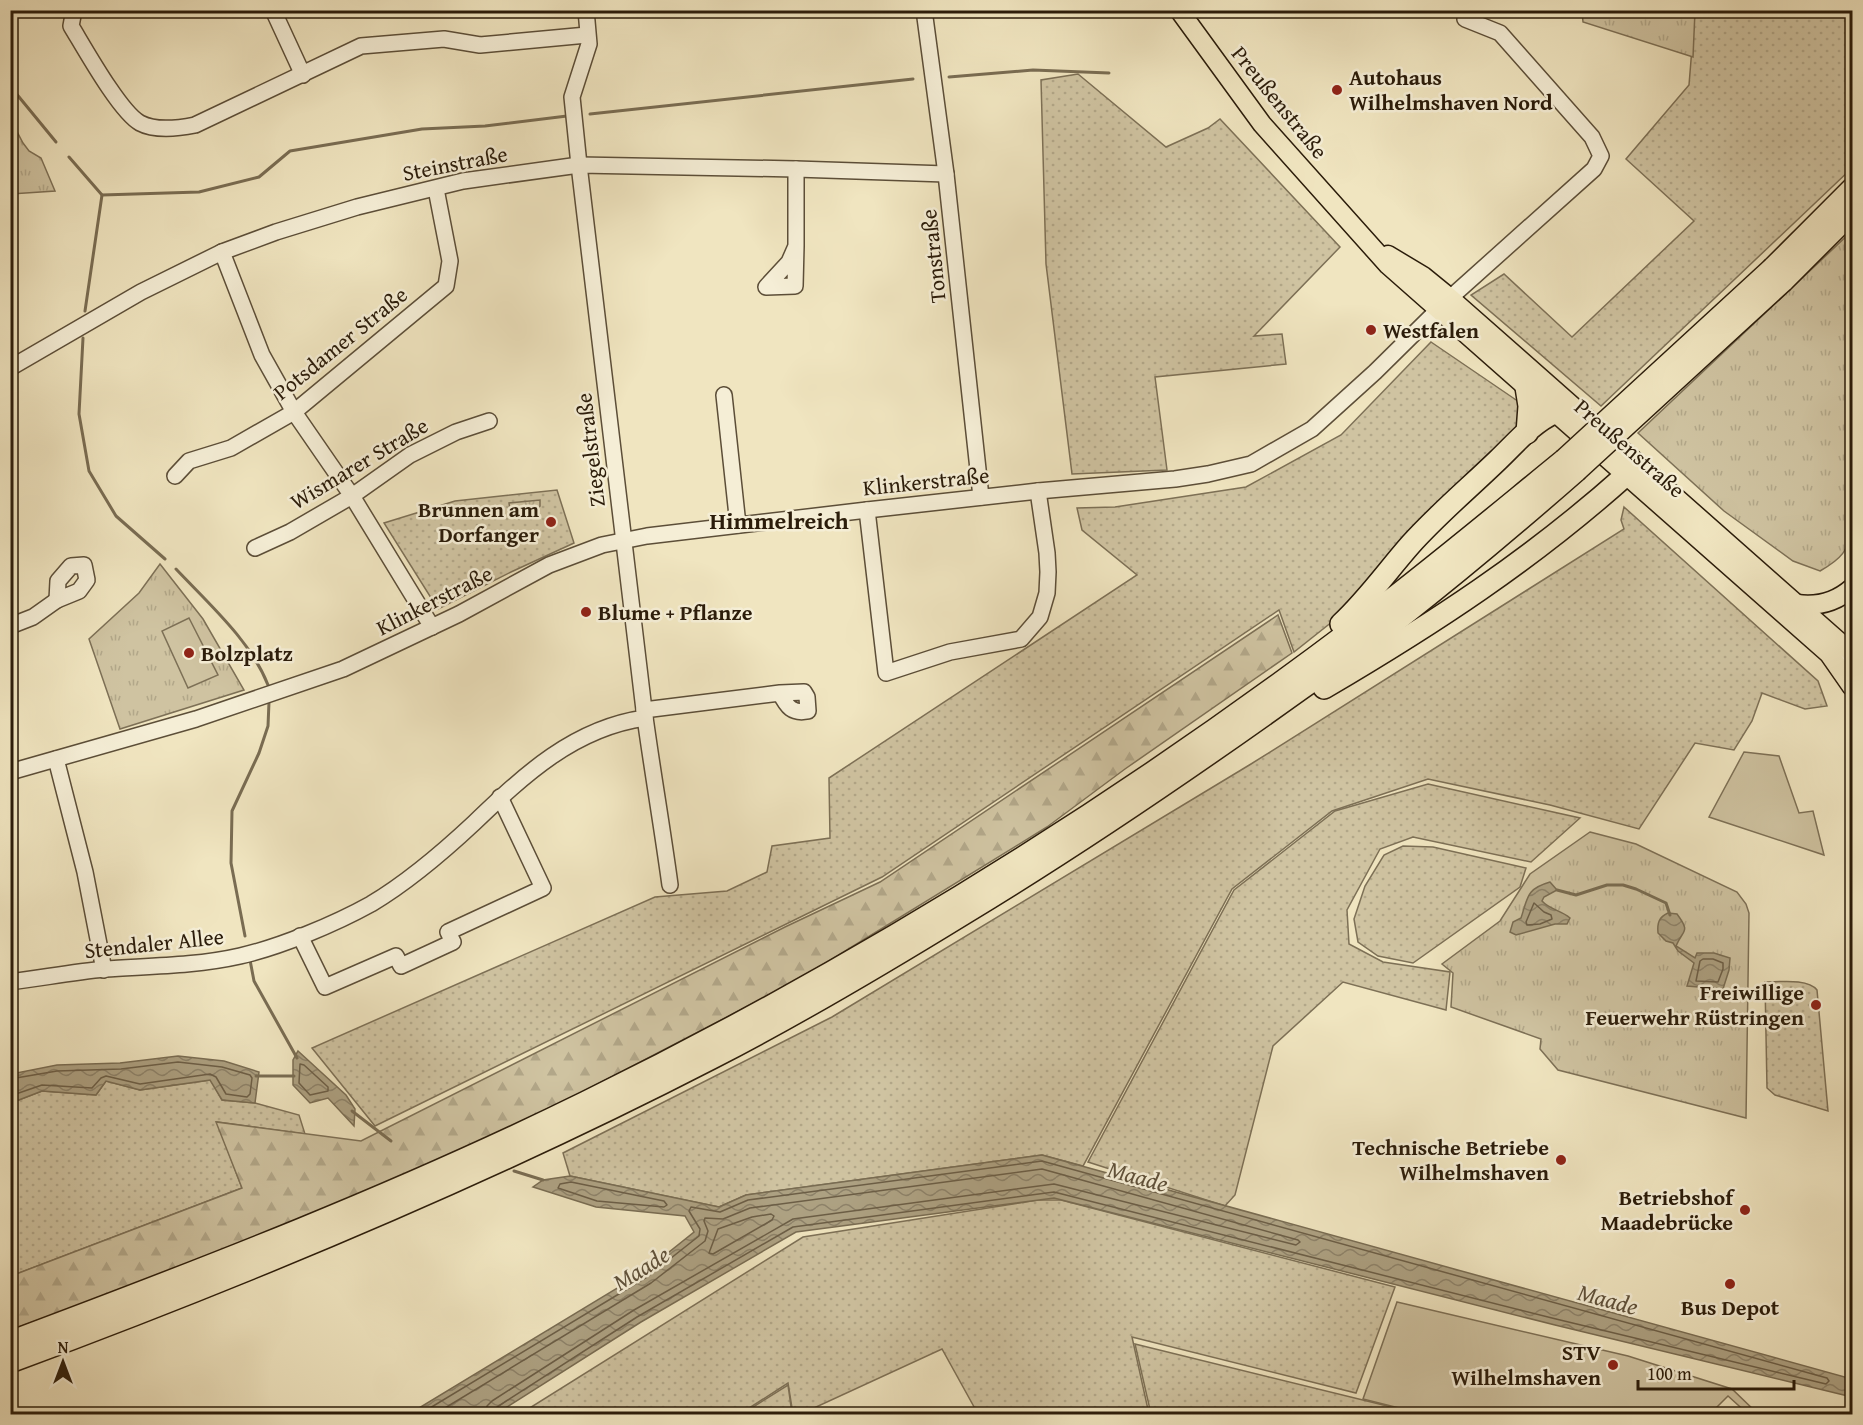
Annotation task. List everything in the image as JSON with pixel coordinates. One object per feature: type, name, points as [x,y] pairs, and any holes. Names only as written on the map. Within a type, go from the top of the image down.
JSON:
[{"type":"highway","points":[[10,1362],[211,1286],[352,1228],[581,1123],[716,1056],[825,996],[1003,890],[1178,776],[1277,707],[1407,612],[1504,534],[1570,465],[1852,189]]},
{"type":"highway","points":[[10,1342],[342,1212],[583,1104],[710,1039],[910,927],[1087,817],[1286,679],[1570,465],[1775,288],[1852,212]]},
{"type":"highway","points":[[1526,387],[1529,415],[1527,433]]},
{"type":"highway","points":[[1286,679],[1302,657],[1357,609],[1412,543],[1527,433],[1544,418],[1554,413]]},
{"type":"highway","points":[[1277,707],[1307,698],[1413,636],[1450,611],[1556,535],[1628,465]]},
{"type":"main road","name":"Preußenstraße","points":[[1179,10],[1262,124],[1394,271],[1444,303],[1578,410],[1628,465],[1829,654],[1852,687]]},
{"type":"main road","name":"Preußenstraße","points":[[1444,303],[1554,413],[1628,465],[1797,604],[1852,653]]},
{"type":"main road","points":[[1554,413],[1578,410]]},
{"type":"main road","points":[[1797,604],[1828,603],[1843,596],[1852,588]]},
{"type":"street","points":[[74,10],[71,26],[127,113],[142,124],[173,129],[195,125],[361,46],[444,39],[480,45],[587,34]]},
{"type":"street","points":[[273,10],[303,75]]},
{"type":"street","name":"Ziegelstraße","points":[[586,10],[589,44],[572,96],[644,714],[655,789],[661,812],[670,885]]},
{"type":"street","name":"Tonstraße","points":[[924,10],[946,174],[981,497]]},
{"type":"street","name":"Klinkerstraße","points":[[10,772],[196,719],[343,669],[432,627],[549,565],[581,552],[624,540],[981,497],[1175,479],[1251,464],[1312,429],[1375,372],[1444,303],[1594,169],[1601,156],[1592,136],[1500,33],[1465,19]]},
{"type":"street","name":"Steinstraße","points":[[10,368],[141,292],[222,252],[276,232],[357,207],[463,181],[579,165],[946,174]]},
{"type":"street","points":[[796,169],[796,246]]},
{"type":"street","name":"Potsdamer Straße","points":[[175,476],[189,461],[231,448],[294,412],[446,286],[450,261],[436,189]]},
{"type":"street","points":[[222,252],[262,355],[294,412],[352,496],[432,627]]},
{"type":"street","points":[[724,395],[738,525]]},
{"type":"street","name":"Wismarer Straße","points":[[255,548],[290,532],[352,496],[410,455],[456,432],[489,421]]},
{"type":"street","points":[[867,510],[886,673],[950,652],[1021,639],[1040,617],[1047,593],[1047,553],[1038,491]]},
{"type":"street","points":[[10,626],[33,617],[57,600]]},
{"type":"street","points":[[1829,654],[1852,666]]},
{"type":"street","name":"Stendaler Allee","points":[[10,982],[104,970],[170,966],[240,956],[300,936],[372,903],[408,879],[536,766],[557,751],[614,724],[644,714],[780,693]]},
{"type":"street","points":[[56,759],[85,872],[104,970]]},
{"type":"street","points":[[300,936],[325,987],[396,956],[401,966],[426,955],[453,942],[448,932],[543,888],[500,797]]},
{"type":"green space","points":[[1582,11],[1695,11],[1693,57],[1583,22]]},
{"type":"green space","points":[[1695,11],[1852,11],[1852,168],[1601,406],[1471,295],[1504,274],[1572,337],[1694,221],[1626,159],[1689,85]]},
{"type":"green space","points":[[1078,74],[1166,147],[1208,128],[1220,119],[1340,247],[1254,336],[1282,334],[1286,364],[1155,377],[1167,470],[1072,474],[1046,264],[1041,80]]},
{"type":"green space","points":[[13,124],[29,151],[41,158],[55,191],[11,194],[10,125]]},
{"type":"green space","points":[[1852,231],[1852,526],[1849,542],[1843,553],[1820,571],[1793,561],[1724,511],[1638,433]]},
{"type":"green space","points":[[1431,342],[1525,406],[1523,428],[1347,610],[1294,652],[1279,610],[882,877],[375,1126],[312,1048],[655,897],[727,891],[767,872],[772,846],[830,838],[829,778],[1137,575],[1082,530],[1077,508],[1115,507],[1246,487],[1341,435]]},
{"type":"green space","points":[[557,490],[574,543],[438,609],[384,523],[455,501]]},
{"type":"green space","points":[[540,500],[540,506],[532,517],[511,518],[509,503]]},
{"type":"green space","points":[[1624,507],[1818,681],[1827,706],[1805,709],[1762,693],[1752,721],[1734,750],[1695,743],[1639,829],[1550,805],[1428,779],[1332,811],[1232,889],[1083,1166],[1042,1155],[746,1195],[719,1207],[570,1176],[563,1153],[832,1017],[1251,764],[1624,529],[1621,520]]},
{"type":"green space","points":[[160,564],[203,619],[244,690],[120,729],[89,639],[139,593]]},
{"type":"green space","points":[[1278,615],[1292,653],[1125,769],[1047,827],[798,980],[571,1098],[318,1217],[11,1330],[11,1276],[242,1188],[216,1122],[361,1141],[785,927],[880,882]]},
{"type":"green space","name":"Bolzplatz","points":[[189,618],[218,675],[188,688],[162,631]]},
{"type":"green space","points":[[1744,752],[1779,756],[1799,813],[1813,811],[1824,855],[1709,817]]},
{"type":"green space","points":[[1428,784],[1580,818],[1531,862],[1413,837],[1380,849],[1347,910],[1349,944],[1383,962],[1450,972],[1446,1010],[1343,982],[1273,1046],[1235,1195],[1225,1206],[1088,1162],[1234,890],[1335,811]]},
{"type":"green space","points":[[1590,832],[1636,844],[1737,892],[1746,904],[1749,913],[1746,1118],[1558,1070],[1540,1049],[1541,1039],[1451,1007],[1453,973],[1442,964],[1500,921],[1530,874]]},
{"type":"green space","points":[[1403,846],[1433,847],[1526,868],[1520,887],[1413,963],[1378,956],[1358,942],[1354,919],[1365,886],[1384,855]]},
{"type":"green space","points":[[1765,982],[1800,982],[1813,986],[1817,990],[1828,1111],[1775,1095],[1767,1088]]},
{"type":"green space","points":[[211,1080],[222,1100],[255,1103],[299,1115],[305,1134],[217,1122],[242,1188],[11,1276],[11,1103],[42,1091],[96,1095],[106,1081],[140,1090]]},
{"type":"green space","points":[[1038,1200],[1061,1200],[1395,1287],[1356,1393],[1132,1337],[1149,1414],[978,1414],[942,1349],[801,1414],[793,1414],[788,1383],[740,1414],[520,1414],[803,1237]]},
{"type":"green space","name":"STV Wilhelmshaven","points":[[1397,1302],[1628,1356],[1732,1389],[1758,1414],[1748,1414],[1728,1396],[1714,1410],[1718,1414],[1423,1414],[1363,1399]]},
{"type":"green space","points":[[1135,1344],[1420,1414],[1151,1414]]},
{"type":"green space","points":[[788,1385],[792,1414],[742,1414]]},
{"type":"water","points":[[1550,882],[1557,890],[1544,897],[1542,901],[1570,918],[1567,924],[1555,924],[1516,935],[1510,932],[1513,922],[1521,918],[1532,891]]},
{"type":"water","points":[[1668,913],[1677,914],[1685,928],[1676,946],[1695,958],[1697,953],[1714,953],[1730,958],[1723,989],[1687,986],[1694,963],[1678,951],[1673,943],[1666,941],[1658,933],[1659,921]]},
{"type":"water","points":[[298,1051],[346,1095],[355,1109],[354,1126],[328,1098],[310,1103],[293,1085],[293,1060]]},
{"type":"water","points":[[178,1056],[224,1061],[259,1072],[255,1103],[222,1100],[210,1080],[140,1090],[106,1081],[96,1095],[42,1091],[11,1103],[11,1074],[57,1065],[120,1063]]},
{"type":"water","points":[[1042,1155],[1852,1379],[1852,1397],[1555,1325],[1054,1198],[796,1232],[641,1322],[496,1414],[409,1414],[644,1272],[694,1232],[685,1216],[596,1207],[533,1187],[543,1180],[570,1176],[719,1207],[746,1195]]},
{"type":"waterway","points":[[949,77],[1033,70],[1109,73]]},
{"type":"waterway","points":[[590,114],[913,79]]},
{"type":"waterway","points":[[10,86],[56,142]]},
{"type":"waterway","points":[[102,195],[199,192],[259,177],[290,151],[422,129],[485,126],[567,116]]},
{"type":"waterway","points":[[69,157],[102,195],[85,311]]},
{"type":"waterway","points":[[83,338],[79,414],[89,471],[116,516],[165,559]]},
{"type":"waterway","points":[[176,569],[240,638],[268,685]]},
{"type":"waterway","points":[[245,936],[231,863],[232,811],[259,753],[268,726],[269,702]]},
{"type":"waterway","points":[[1557,890],[1576,895],[1607,885],[1623,885],[1666,903],[1670,915]]},
{"type":"waterway","points":[[250,960],[254,981],[297,1058]]},
{"type":"waterway","points":[[256,1076],[294,1076]]},
{"type":"waterway","points":[[352,1111],[391,1141]]},
{"type":"waterway","points":[[514,1171],[543,1180]]},
{"type":"place","name":"Autohaus Wilhelmshaven Nord","points":[[1337,90]]},
{"type":"place","name":"Westfalen","points":[[1371,330]]},
{"type":"place","name":"Brunnen am Dorfanger","points":[[551,522]]},
{"type":"place","name":"Blume + Pflanze","points":[[586,612]]},
{"type":"place","name":"Bolzplatz","points":[[189,653]]},
{"type":"place","name":"Freiwillige Feuerwehr Rüstringen","points":[[1816,1005]]},
{"type":"place","name":"Technische Betriebe Wilhelmshaven","points":[[1561,1160]]},
{"type":"place","name":"Betriebshof Maadebrücke","points":[[1745,1210]]},
{"type":"place","name":"Bus Depot","points":[[1730,1284]]},
{"type":"place","name":"STV Wilhelmshaven","points":[[1613,1365]]},
{"type":"district","name":"Himmelreich","points":[[779,520]]},
{"type":"water label","name":"Maade","points":[[1138,1176]]},
{"type":"water label","name":"Maade","points":[[641,1268]]},
{"type":"water label","name":"Maade","points":[[1608,1299]]}]
